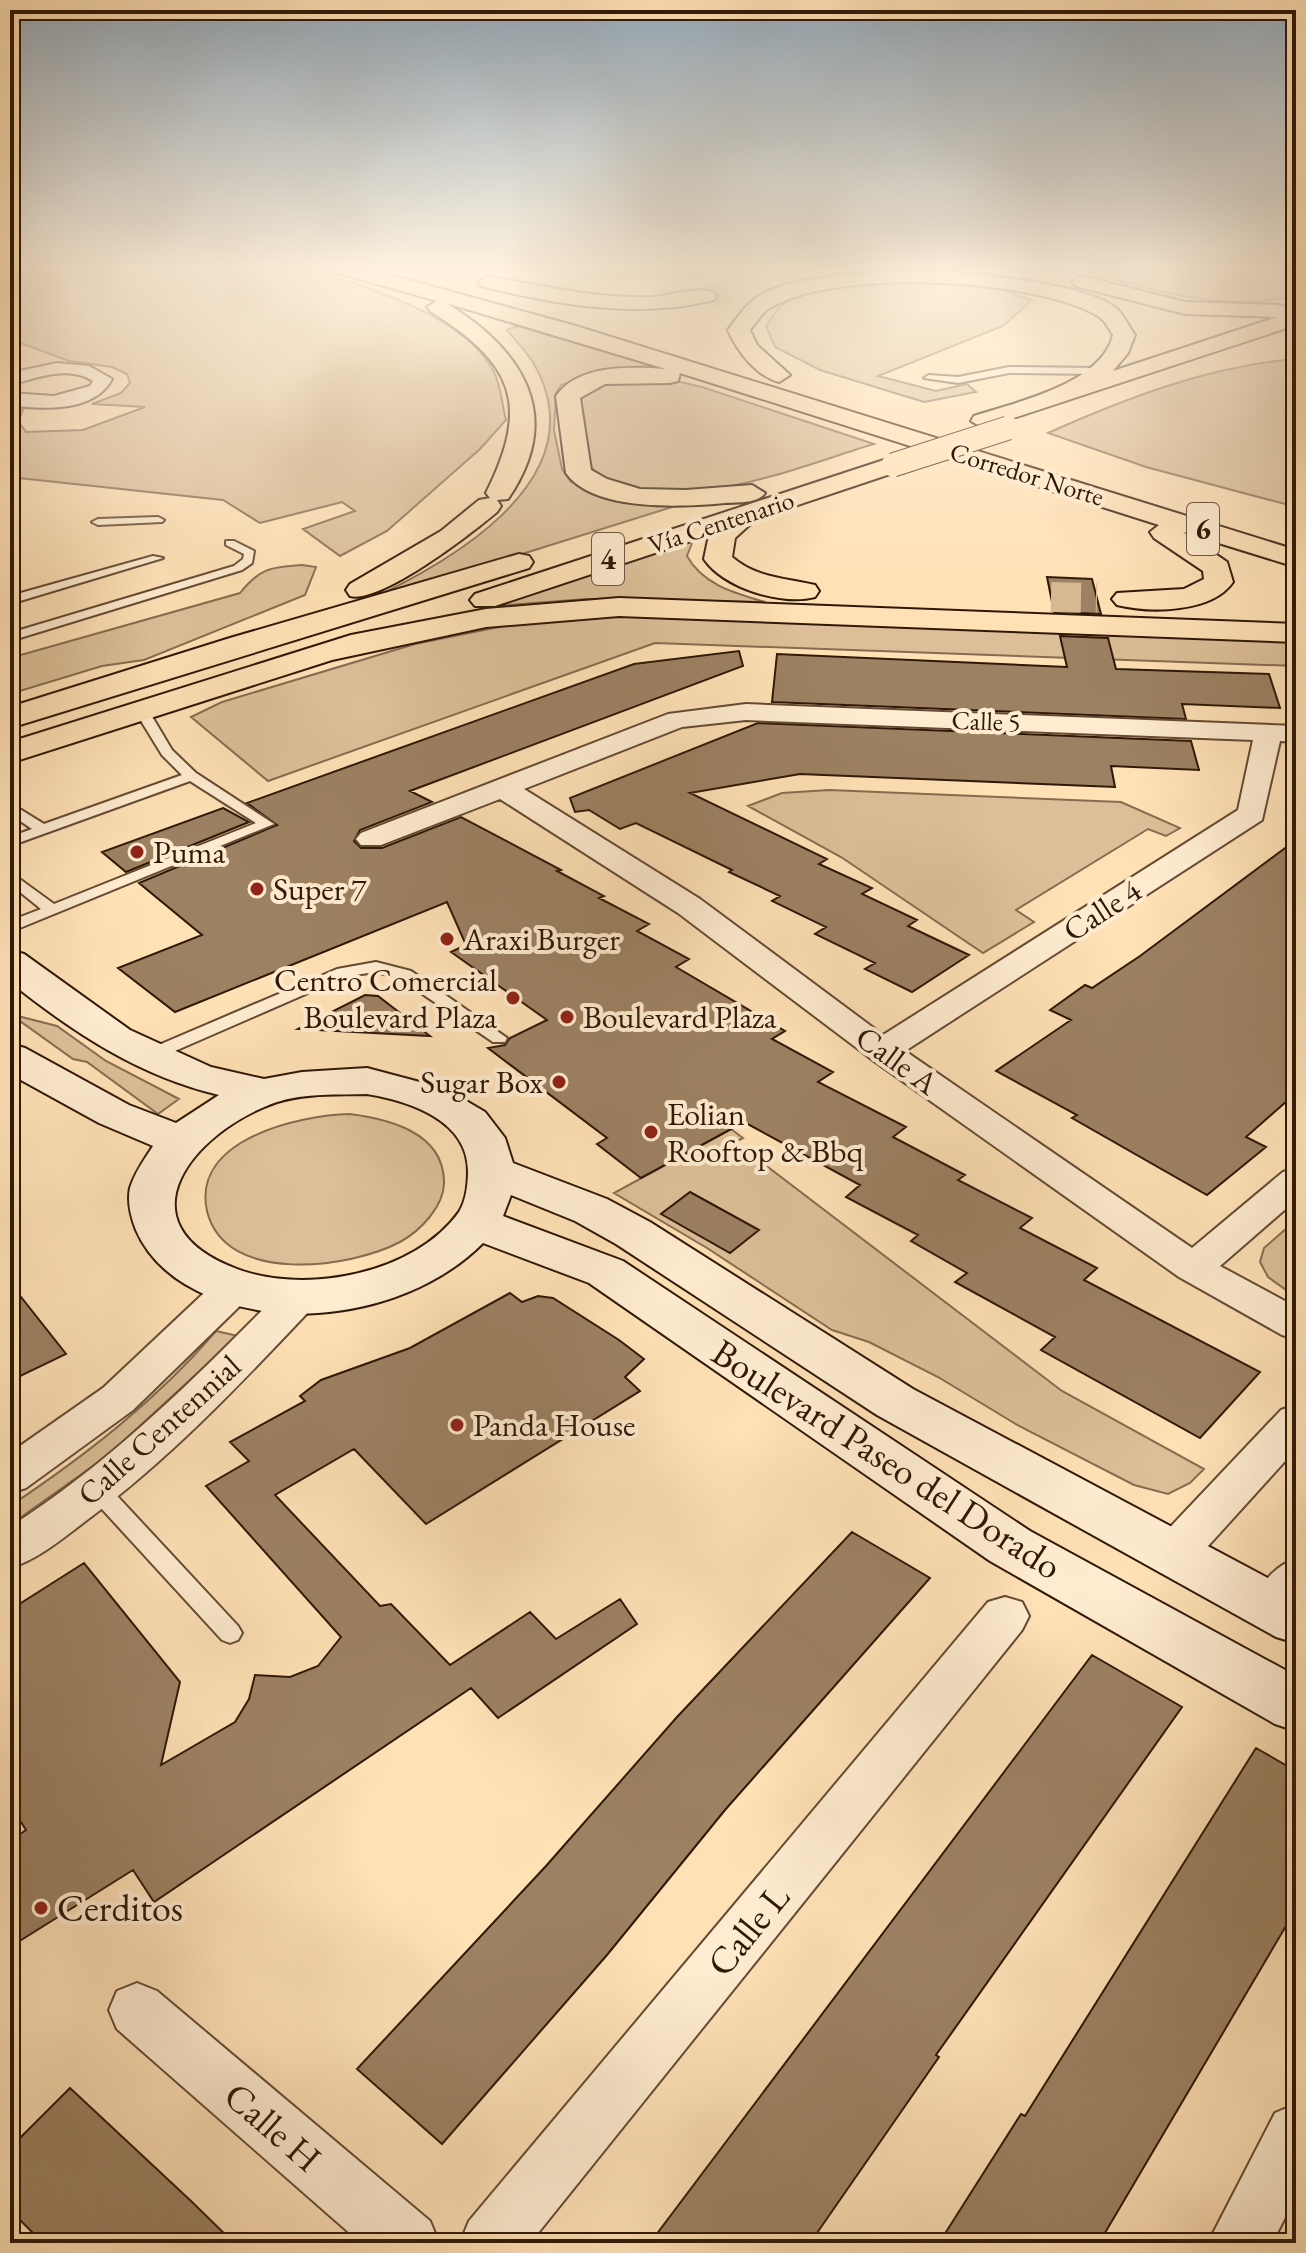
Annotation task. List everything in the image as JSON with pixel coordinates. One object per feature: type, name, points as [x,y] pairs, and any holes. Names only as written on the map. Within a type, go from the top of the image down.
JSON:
[{"type":"highway","points":[[241,644],[373,584],[451,537],[494,499],[514,466],[526,408],[511,373]]},
{"type":"highway","name":"Corredor Norte","points":[[731,373],[1048,457]]},
{"type":"highway","name":"Corredor Norte","points":[[739,373],[1111,500],[1296,559]]},
{"type":"highway","points":[[767,373],[775,385]]},
{"type":"highway","points":[[1066,394],[1094,373]]},
{"type":"highway","name":"Vía Centenario","points":[[881,461],[983,421],[1129,373]]},
{"type":"highway","name":"Vía Centenario","points":[[10,753],[322,653],[751,503],[881,461],[1008,428],[1178,373]]},
{"type":"highway","points":[[751,503],[660,497],[625,492],[589,481],[579,473],[568,396],[586,383],[639,375],[775,385]]},
{"type":"highway","points":[[1097,598],[1175,600],[1205,594],[1219,582],[1217,568],[1200,553],[1111,500]]},
{"type":"highway","points":[[751,503],[722,536],[718,559],[731,574],[758,583],[808,591],[1051,597]]},
{"type":"highway","name":"Vía Centenario","points":[[10,718],[241,644],[751,503]]},
{"type":"highway","points":[[322,653],[486,618],[619,607],[1296,633]]},
{"type":"street","points":[[10,399],[55,401],[86,395],[102,385],[103,379],[91,373]]},
{"type":"street","name":"Calle 5","points":[[371,839],[677,720],[746,712],[1282,733]]},
{"type":"street","name":"Calle 4","points":[[882,1051],[1252,814],[1282,733]]},
{"type":"street","name":"Calle A","points":[[502,788],[689,906],[882,1051],[1193,1268],[1296,1325]]},
{"type":"street","points":[[10,962],[100,1032],[146,1057],[188,1074],[264,1092]]},
{"type":"street","points":[[10,984],[52,996]]},
{"type":"street","points":[[18,1069],[181,1141]]},
{"type":"street","points":[[367,1081],[419,1092],[451,1108],[480,1135],[492,1171],[488,1197],[475,1223],[448,1250],[407,1275],[353,1292],[299,1297],[234,1288],[191,1268],[165,1243],[152,1210],[158,1175],[181,1141],[217,1113],[264,1092],[315,1082],[367,1081]]},
{"type":"street","name":"Boulevard Paseo del Dorado","points":[[492,1171],[591,1210],[619,1225],[895,1402],[1174,1553],[1288,1601]]},
{"type":"street","points":[[1193,1268],[1296,1180]]},
{"type":"street","name":"Boulevard Paseo del Dorado","points":[[475,1223],[606,1272],[1010,1546],[1296,1706]]},
{"type":"street","name":"Calle Centennial","points":[[10,1476],[118,1399],[234,1288]]},
{"type":"street","name":"Calle Centennial","points":[[10,1550],[98,1490],[227,1372],[299,1297]]},
{"type":"street","points":[[1174,1553],[1296,1421]]},
{"type":"street","name":"Calle L","points":[[491,2243],[1005,1616]]},
{"type":"street","name":"Calle H","points":[[137,2010],[408,2243]]},
{"type":"street","points":[[1239,2243],[1296,2134]]},
{"type":"lane","points":[[929,378],[958,380],[993,373]]},
{"type":"lane","points":[[98,522],[158,520]]},
{"type":"lane","points":[[10,637],[238,568],[248,561],[250,553],[230,543]]},
{"type":"lane","points":[[10,600],[157,558]]},
{"type":"lane","points":[[10,927],[267,824],[191,776],[167,752],[142,711]]},
{"type":"lane","points":[[10,842],[40,828],[191,776]]},
{"type":"lane","points":[[10,807],[40,828]]},
{"type":"lane","points":[[10,877],[52,910]]},
{"type":"lane","points":[[146,1057],[343,972],[376,967],[405,974],[499,1038]]},
{"type":"lane","points":[[98,1490],[230,1633]]},
{"type":"shaded area","points":[[494,373],[506,420],[480,449],[387,531],[340,556],[303,529],[355,511],[342,502],[260,523],[223,500],[10,477],[10,409],[23,410],[18,421],[26,432],[83,430],[145,407],[92,404],[121,393],[130,383],[127,374]]},
{"type":"shaded area","points":[[537,373],[597,373],[561,385],[556,393],[554,430],[562,469],[571,482],[592,491],[685,503],[356,606],[430,568],[502,515],[530,482],[547,446],[549,407]]},
{"type":"shaded area","points":[[830,373],[885,373],[878,376],[936,391],[967,384],[976,392],[924,402]]},
{"type":"shaded area","points":[[1213,373],[1296,373],[1296,507],[1146,467],[1048,433]]},
{"type":"shaded area","points":[[625,380],[676,381],[702,387],[874,444],[728,487],[651,492],[617,483],[588,465],[579,403],[583,393],[597,385]]},
{"type":"shaded area","points":[[694,538],[687,556],[702,574],[721,586],[765,602],[586,599],[496,606],[492,603]]},
{"type":"shaded area","points":[[302,565],[316,567],[305,595],[144,660],[102,666],[10,694],[10,658],[240,593],[267,570]]},
{"type":"shaded area","points":[[618,616],[725,617],[1296,641],[1296,666],[655,643],[268,781],[191,717],[222,702],[415,644],[529,621]]},
{"type":"shaded area","points":[[829,790],[1121,802],[1180,828],[1166,836],[1148,829],[1016,910],[1034,922],[983,953],[841,857],[748,806],[782,793]]},
{"type":"shaded area","points":[[10,1014],[57,1026],[106,1061],[179,1099],[158,1114],[87,1062],[73,1059]]},
{"type":"shaded area","points":[[350,1114],[396,1124],[424,1140],[434,1151],[441,1164],[443,1190],[436,1208],[423,1224],[400,1242],[378,1251],[322,1263],[263,1261],[238,1251],[218,1235],[207,1211],[206,1186],[216,1166],[232,1149],[279,1126],[304,1119]]},
{"type":"shaded area","points":[[731,1129],[743,1138],[735,1142],[1062,1391],[1204,1469],[1190,1483],[1168,1494],[1134,1485],[1019,1426],[938,1377],[869,1342],[832,1330],[707,1248],[614,1193]]},
{"type":"shaded area","points":[[1296,1220],[1296,1297],[1268,1277],[1260,1262],[1264,1248]]},
{"type":"shaded area","points":[[216,1331],[238,1336],[107,1456],[10,1525],[10,1506],[66,1467],[145,1404]]},
{"type":"building","points":[[1047,577],[1092,579],[1101,614],[1054,612]]},
{"type":"building","points":[[1060,636],[1108,638],[1116,669],[1269,674],[1280,708],[1182,704],[1186,719],[772,702],[777,654],[1067,667]]},
{"type":"building","points":[[739,651],[743,666],[410,791],[432,802],[360,830],[354,841],[361,848],[382,848],[461,817],[561,870],[557,871],[604,896],[599,898],[649,924],[637,931],[689,959],[676,967],[785,1031],[772,1039],[833,1072],[818,1082],[906,1127],[893,1137],[965,1175],[958,1180],[1032,1218],[1020,1228],[1097,1268],[1084,1280],[1260,1372],[1200,1438],[1041,1350],[1055,1337],[955,1282],[967,1273],[911,1241],[918,1235],[846,1197],[860,1185],[744,1122],[641,1178],[597,1144],[607,1138],[488,1048],[505,1045],[510,1038],[547,1020],[451,952],[466,945],[447,902],[175,1012],[118,968],[202,935],[139,883],[277,825],[247,803],[634,664]]},
{"type":"building","points":[[758,723],[1191,741],[1199,770],[1111,766],[1115,787],[800,774],[690,793],[827,859],[819,864],[872,888],[862,894],[917,920],[908,926],[969,955],[912,992],[865,969],[875,963],[815,934],[826,927],[772,901],[780,896],[729,872],[732,870],[636,823],[620,829],[589,810],[575,812],[570,798]]},
{"type":"building","name":"Puma","points":[[223,808],[249,822],[126,872],[102,852]]},
{"type":"building","points":[[1296,840],[1296,1093],[1246,1137],[1266,1147],[1207,1195],[1072,1118],[1077,1115],[996,1071],[1071,1020],[1050,1010],[1085,985],[1092,988],[1140,956]]},
{"type":"building","points":[[365,995],[378,996],[430,1036],[298,1029]]},
{"type":"building","points":[[690,1192],[759,1230],[730,1253],[661,1214]]},
{"type":"building","points":[[10,1283],[66,1354],[10,1381]]},
{"type":"building","points":[[510,1293],[522,1302],[538,1296],[553,1298],[619,1340],[644,1359],[625,1377],[640,1391],[426,1524],[354,1449],[275,1495],[380,1606],[391,1604],[450,1665],[530,1612],[556,1639],[620,1599],[637,1624],[498,1718],[471,1688],[154,1902],[133,1870],[10,1947],[10,1841],[26,1830],[10,1805],[10,1610],[84,1563],[180,1682],[161,1765],[235,1722],[249,1699],[255,1675],[290,1677],[318,1666],[341,1637],[206,1486],[249,1461],[230,1442],[305,1401],[300,1396],[321,1380],[410,1348]]},
{"type":"building","points":[[852,1532],[930,1578],[725,1810],[607,1955],[442,2144],[357,2069],[546,1866],[677,1717]]},
{"type":"building","points":[[1092,1655],[1182,1707],[936,2055],[939,2057],[810,2243],[650,2243]]},
{"type":"building","points":[[1256,1748],[1296,1771],[1296,1909],[1099,2243],[939,2243],[1021,2114],[1025,2116]]},
{"type":"building","points":[[70,2088],[234,2243],[43,2243],[10,2210],[10,2148]]},
{"type":"tunnel","points":[[1051,597],[1097,598]]},
{"type":"place","name":"Puma","points":[[137,852]]},
{"type":"place","name":"Super 7","points":[[257,889]]},
{"type":"place","name":"Araxi Burger","points":[[447,939]]},
{"type":"place","name":"Centro Comercial Boulevard Plaza","points":[[513,998]]},
{"type":"place","name":"Boulevard Plaza","points":[[567,1017]]},
{"type":"place","name":"Sugar Box","points":[[559,1082]]},
{"type":"place","name":"Eolian Rooftop & Bbq","points":[[651,1132]]},
{"type":"place","name":"Panda House","points":[[457,1425]]},
{"type":"place","name":"Cerditos","points":[[41,1908]]}]
